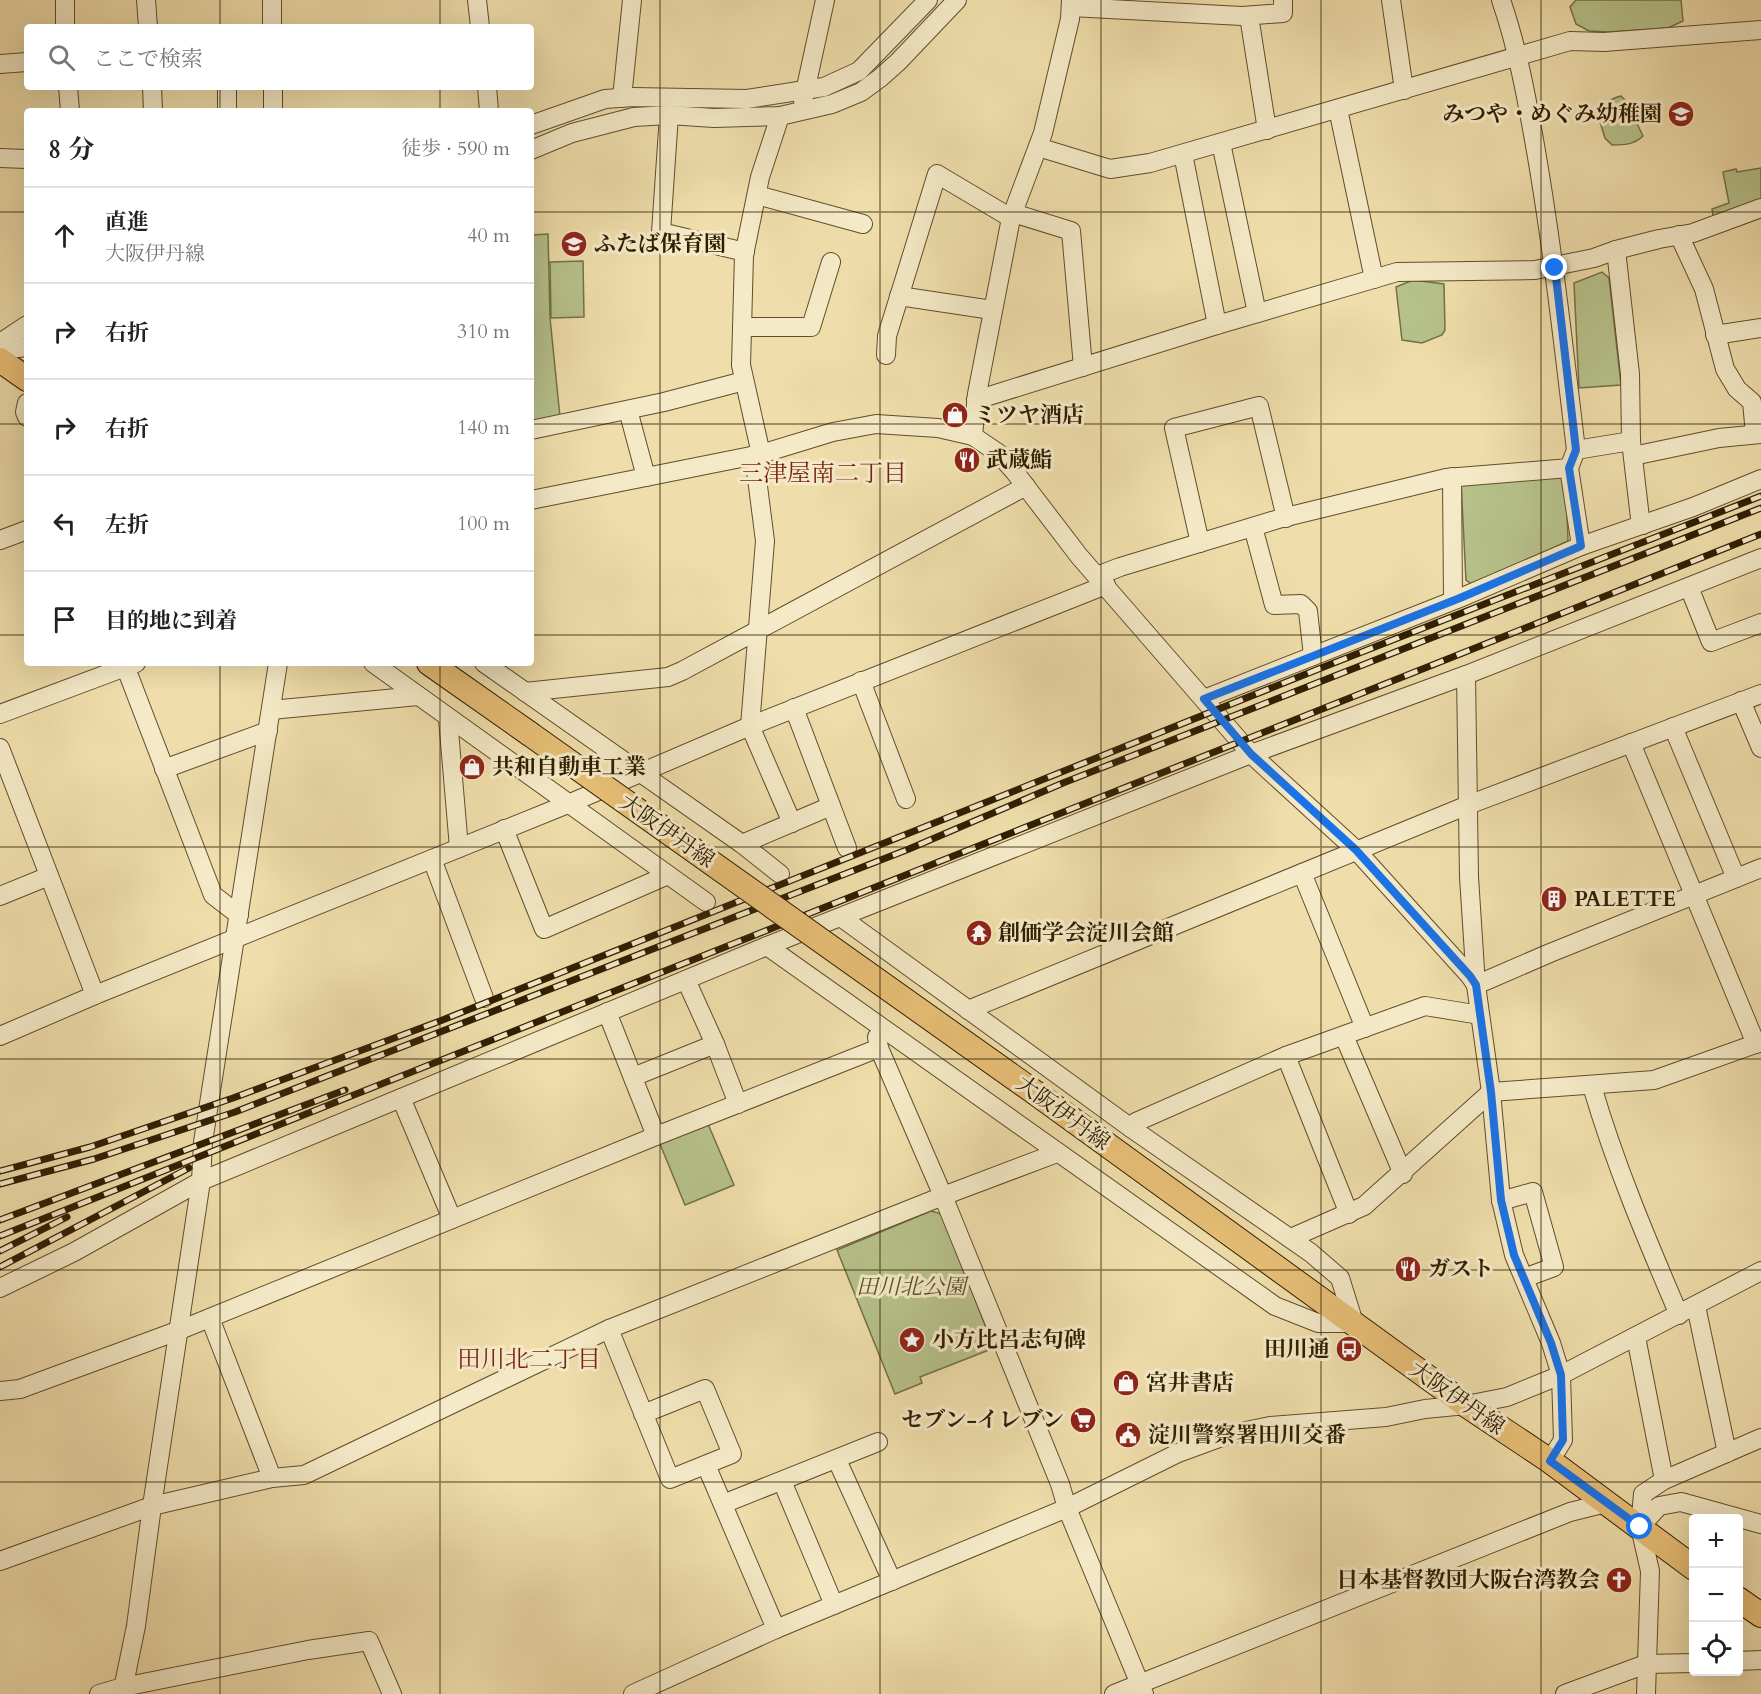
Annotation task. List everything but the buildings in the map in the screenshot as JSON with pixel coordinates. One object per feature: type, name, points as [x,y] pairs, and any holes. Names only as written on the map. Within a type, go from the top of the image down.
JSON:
[{"type":"main road","points":[[0,360],[24,378]]},
{"type":"main road","name":"大阪伊丹線","points":[[433,666],[1037,1094],[1466,1406],[1550,1461],[1689,1564]]},
{"type":"main road","points":[[1743,1602],[1761,1615]]},
{"type":"street","points":[[64,0],[66,24]]},
{"type":"street","points":[[147,0],[148,24]]},
{"type":"street","points":[[272,0],[272,24]]},
{"type":"street","points":[[477,0],[480,24]]},
{"type":"street","points":[[622,98],[632,0]]},
{"type":"street","points":[[800,111],[825,0]]},
{"type":"street","points":[[534,124],[605,99],[747,99],[805,91],[838,82],[859,71],[928,0]]},
{"type":"street","points":[[534,149],[572,133],[634,117],[780,116],[832,104],[861,92],[898,62],[957,0]]},
{"type":"street","points":[[973,436],[976,400],[1012,216],[1038,147],[1070,20],[1071,4],[1249,16],[1283,13],[1283,0]]},
{"type":"street","points":[[1390,0],[1404,90]]},
{"type":"street","points":[[1501,0],[1518,55],[1555,268],[1576,450],[1569,468],[1581,546]]},
{"type":"street","points":[[1249,16],[1267,130]]},
{"type":"street","points":[[1038,147],[1110,169],[1150,163],[1570,41],[1604,42],[1761,30]]},
{"type":"street","points":[[0,64],[24,62]]},
{"type":"street","points":[[68,90],[70,108]]},
{"type":"street","points":[[152,90],[153,108]]},
{"type":"street","points":[[227,90],[227,108]]},
{"type":"street","points":[[273,90],[273,108]]},
{"type":"street","points":[[487,90],[489,108]]},
{"type":"street","points":[[1338,109],[1374,279]]},
{"type":"street","points":[[669,115],[661,232],[745,252]]},
{"type":"street","points":[[780,116],[756,195],[745,252],[741,364],[758,454],[765,541],[750,726],[792,823]]},
{"type":"street","points":[[1221,143],[1257,313]]},
{"type":"street","points":[[1183,154],[1217,325]]},
{"type":"street","points":[[0,158],[24,159]]},
{"type":"street","points":[[886,356],[887,336],[937,174],[1012,216],[1071,231],[1083,367]]},
{"type":"street","points":[[756,195],[863,224]]},
{"type":"street","points":[[976,400],[1397,272],[1555,268],[1616,250],[1679,235],[1693,234],[1761,208]]},
{"type":"street","points":[[1576,450],[1632,448],[1758,434],[1752,402],[1737,389],[1725,369],[1704,289],[1679,235]]},
{"type":"street","points":[[1616,250],[1630,374],[1632,448],[1640,518],[1643,525]]},
{"type":"street","points":[[742,327],[811,327],[831,262]]},
{"type":"street","points":[[899,296],[992,310]]},
{"type":"street","points":[[0,342],[24,327]]},
{"type":"street","points":[[1715,335],[1761,328]]},
{"type":"street","points":[[0,350],[24,347]]},
{"type":"street","points":[[534,429],[628,410],[744,381]]},
{"type":"street","points":[[1200,543],[1174,428],[1259,406],[1286,518]]},
{"type":"street","points":[[628,410],[646,477]]},
{"type":"street","points":[[534,499],[758,454],[833,432],[876,424],[938,428],[973,436],[998,453],[1101,581],[1251,754],[1356,850],[1476,985]]},
{"type":"street","points":[[0,1036],[95,995],[568,804],[1101,581],[1120,567],[1286,518],[1452,477],[1569,468]]},
{"type":"street","points":[[1452,477],[1454,600]]},
{"type":"street","points":[[1204,699],[1454,600],[1581,546],[1643,525],[1761,479]]},
{"type":"street","points":[[525,692],[668,677],[682,672],[1026,486]]},
{"type":"street","points":[[1253,527],[1274,605],[1301,604],[1308,611],[1313,656]]},
{"type":"street","points":[[0,540],[24,531]]},
{"type":"street","points":[[0,1288],[74,1252],[201,1181],[767,946],[1251,754],[1466,675],[1761,558]]},
{"type":"street","points":[[1689,587],[1712,642],[1761,623]]},
{"type":"street","points":[[0,714],[124,666]]},
{"type":"street","points":[[130,666],[164,769],[213,895],[239,915]]},
{"type":"street","points":[[123,1690],[136,1626],[201,1181],[203,1142],[278,666]]},
{"type":"street","points":[[377,666],[706,902]]},
{"type":"street","points":[[488,666],[742,844],[780,874]]},
{"type":"street","points":[[1466,675],[1469,877],[1476,985],[1491,1092],[1502,1201],[1514,1255],[1551,1343],[1561,1375],[1563,1440],[1550,1461]]},
{"type":"street","points":[[861,681],[906,799]]},
{"type":"street","points":[[968,1010],[1468,805],[1761,694]]},
{"type":"street","points":[[271,710],[418,696]]},
{"type":"street","points":[[1742,701],[1761,748]]},
{"type":"street","points":[[794,708],[847,848]]},
{"type":"street","points":[[448,719],[459,848]]},
{"type":"street","points":[[1673,727],[1736,878]]},
{"type":"street","points":[[164,769],[268,731]]},
{"type":"street","points":[[1291,1238],[1364,1206],[1491,1092],[1654,1080],[1759,1043],[1631,743]]},
{"type":"street","points":[[0,748],[95,995]]},
{"type":"street","points":[[742,844],[831,806]]},
{"type":"street","points":[[504,830],[544,929],[668,875]]},
{"type":"street","points":[[432,859],[484,998]]},
{"type":"street","points":[[1476,985],[1761,868]]},
{"type":"street","points":[[1302,873],[1365,1028]]},
{"type":"street","points":[[0,896],[49,876]]},
{"type":"street","points":[[767,946],[1275,1306],[1318,1323],[1354,1323],[1340,1278],[1291,1238],[1131,1128],[842,918]]},
{"type":"street","points":[[686,980],[715,1044],[738,1104]]},
{"type":"street","points":[[1131,1128],[1136,1122],[1286,1056],[1425,1006],[1480,1015]]},
{"type":"street","points":[[608,1012],[656,1136]]},
{"type":"street","points":[[875,1023],[879,1048],[942,1196],[1142,1689]]},
{"type":"street","points":[[1344,1036],[1402,1174]]},
{"type":"street","points":[[633,1077],[715,1044]]},
{"type":"street","points":[[0,1391],[20,1389],[180,1330],[656,1136],[879,1048]]},
{"type":"street","points":[[1286,1056],[1348,1214]]},
{"type":"street","points":[[1592,1086],[1604,1128],[1640,1226],[1679,1315]]},
{"type":"street","points":[[401,1098],[452,1219]]},
{"type":"street","points":[[0,1561],[152,1506],[272,1478],[304,1475],[609,1329],[942,1196],[1058,1153]]},
{"type":"street","points":[[1502,1201],[1533,1192],[1554,1268],[1524,1278]]},
{"type":"street","points":[[633,1694],[776,1629],[1067,1508],[1178,1453],[1227,1435],[1269,1426],[1386,1417],[1425,1409],[1466,1406],[1507,1397],[1561,1375],[1761,1271]]},
{"type":"street","points":[[1696,1306],[1727,1453]]},
{"type":"street","points":[[210,1318],[272,1478]]},
{"type":"street","points":[[609,1329],[643,1414],[670,1479],[732,1454],[705,1389],[643,1414]]},
{"type":"street","points":[[1636,1337],[1664,1480]]},
{"type":"street","points":[[1646,1694],[1650,1571],[1640,1527],[1643,1494],[1664,1480],[1761,1438]]},
{"type":"street","points":[[723,1504],[878,1442]]},
{"type":"street","points":[[837,1460],[892,1581]]},
{"type":"street","points":[[706,1465],[776,1629]]},
{"type":"street","points":[[782,1480],[834,1605]]},
{"type":"street","points":[[1640,1527],[1659,1506],[1681,1502],[1761,1524]]},
{"type":"street","points":[[1114,1694],[1142,1689],[1570,1512],[1606,1503]]},
{"type":"street","points":[[99,1694],[308,1650],[369,1641],[392,1694]]},
{"type":"street","points":[[1743,1661],[1761,1660]]},
{"type":"street","points":[[1565,1694],[1588,1689],[1646,1664],[1689,1663]]},
{"type":"green space","points":[[1576,0],[1681,0],[1683,21],[1668,28],[1589,31],[1576,24],[1570,7]]},
{"type":"green space","points":[[1621,96],[1626,101],[1643,136],[1632,143],[1612,145],[1605,138],[1599,119],[1607,104]]},
{"type":"green space","points":[[1761,168],[1761,204],[1714,222],[1712,209],[1729,203],[1723,172]]},
{"type":"green space","points":[[548,234],[550,318],[560,417],[534,422],[534,235]]},
{"type":"green space","points":[[583,261],[584,317],[551,318],[550,262]]},
{"type":"green space","points":[[1602,272],[1609,278],[1621,385],[1579,388],[1574,283]]},
{"type":"green space","points":[[1413,280],[1444,284],[1445,330],[1442,335],[1422,343],[1402,340],[1396,287]]},
{"type":"green space","points":[[1559,476],[1566,483],[1568,541],[1474,586],[1466,580],[1461,482]]},
{"type":"green space","points":[[708,1124],[734,1185],[685,1205],[660,1144]]},
{"type":"green space","name":"田川北公園","points":[[931,1211],[942,1214],[994,1348],[920,1377],[922,1383],[895,1394],[837,1250]]},
{"type":"railway","points":[[0,1171],[90,1147],[233,1098],[440,1021],[1321,668],[1761,496]]},
{"type":"railway","points":[[0,1184],[94,1159],[235,1112],[909,849],[1063,783],[1761,508]]},
{"type":"railway","points":[[0,1236],[1761,534]]},
{"type":"railway","points":[[0,1220],[345,1090]]},
{"type":"railway","points":[[0,1267],[189,1168]]},
{"type":"railway","points":[[0,1251],[67,1217]]},
{"type":"place","name":"みつや・めぐみ幼稚園","points":[[1681,114]]},
{"type":"place","name":"ふたば保育園","points":[[574,244]]},
{"type":"place","name":"ミツヤ酒店","points":[[955,415]]},
{"type":"place","name":"武蔵鮨","points":[[967,460]]},
{"type":"place","name":"共和自動車工業","points":[[472,767]]},
{"type":"place","name":"PALETTE","points":[[1554,899]]},
{"type":"place","name":"創価学会淀川会館","points":[[979,933]]},
{"type":"place","name":"ガスト","points":[[1408,1269]]},
{"type":"place","name":"小方比呂志句碑","points":[[912,1340]]},
{"type":"place","name":"田川通","points":[[1349,1349]]},
{"type":"place","name":"宮井書店","points":[[1126,1383]]},
{"type":"place","name":"セブン-イレブン","points":[[1083,1420]]},
{"type":"place","name":"淀川警察署田川交番","points":[[1128,1435]]},
{"type":"place","name":"日本基督教団大阪台湾教会","points":[[1619,1580]]},
{"type":"district","name":"三津屋南二丁目","points":[[823,473]]},
{"type":"district","name":"田川北二丁目","points":[[529,1359]]},
{"type":"route","points":[[1555,268],[1576,450],[1569,468],[1581,546],[1460,598],[1204,699],[1251,754],[1356,850],[1476,985],[1491,1092],[1501,1200],[1514,1255],[1551,1343],[1561,1375],[1563,1440],[1550,1461],[1640,1527]]}]
